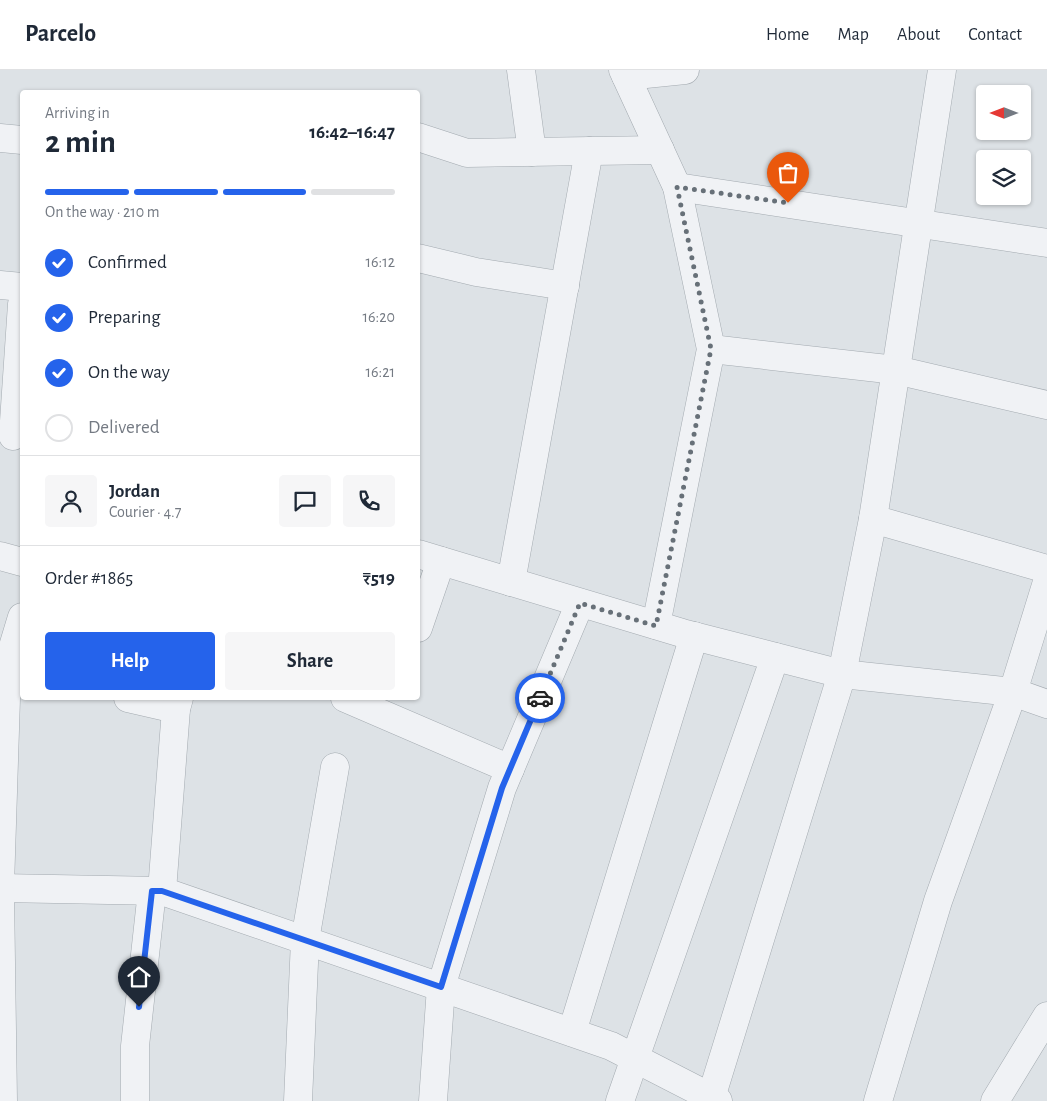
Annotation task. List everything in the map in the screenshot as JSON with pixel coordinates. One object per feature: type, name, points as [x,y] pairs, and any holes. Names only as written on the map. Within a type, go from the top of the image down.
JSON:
[{"type":"street","points":[[521,70],[532,152]]},
{"type":"street","points":[[656,626],[711,349],[677,187],[625,73],[685,70]]},
{"type":"street","points":[[20,626],[10,668],[0,887],[157,891],[611,1046],[713,1100],[842,674],[873,519],[942,70]]},
{"type":"street","points":[[0,138],[20,140]]},
{"type":"street","points":[[420,139],[466,153],[660,150]]},
{"type":"street","points":[[511,582],[589,151]]},
{"type":"street","points":[[677,187],[1047,242]]},
{"type":"street","points":[[420,258],[476,272],[564,286]]},
{"type":"street","points":[[0,285],[20,287]]},
{"type":"street","points":[[12,436],[20,330]]},
{"type":"street","points":[[711,349],[896,370],[1047,406]]},
{"type":"street","points":[[873,519],[1047,569]]},
{"type":"street","points":[[0,556],[20,561]]},
{"type":"street","points":[[420,615],[429,558],[656,626],[842,674],[1013,692],[1047,704]]},
{"type":"street","points":[[878,1101],[938,901],[1013,692],[1047,582]]},
{"type":"street","points":[[433,1101],[441,987],[502,788],[580,603]]},
{"type":"street","points":[[572,1032],[694,636]]},
{"type":"street","points":[[620,1101],[775,657]]},
{"type":"street","points":[[135,1101],[135,1046],[157,891],[177,704],[144,700]]},
{"type":"street","points":[[356,700],[389,706],[510,768]]},
{"type":"street","points":[[298,1101],[305,940],[335,768]]},
{"type":"street","points":[[0,892],[3,1101]]},
{"type":"street","points":[[995,1101],[1047,1016]]},
{"type":"way so far","points":[[540,698],[580,603],[656,626],[711,349],[677,187],[788,203]]},
{"type":"route","points":[[139,1007],[152,891],[162,891],[441,987],[502,788],[540,698]]}]
